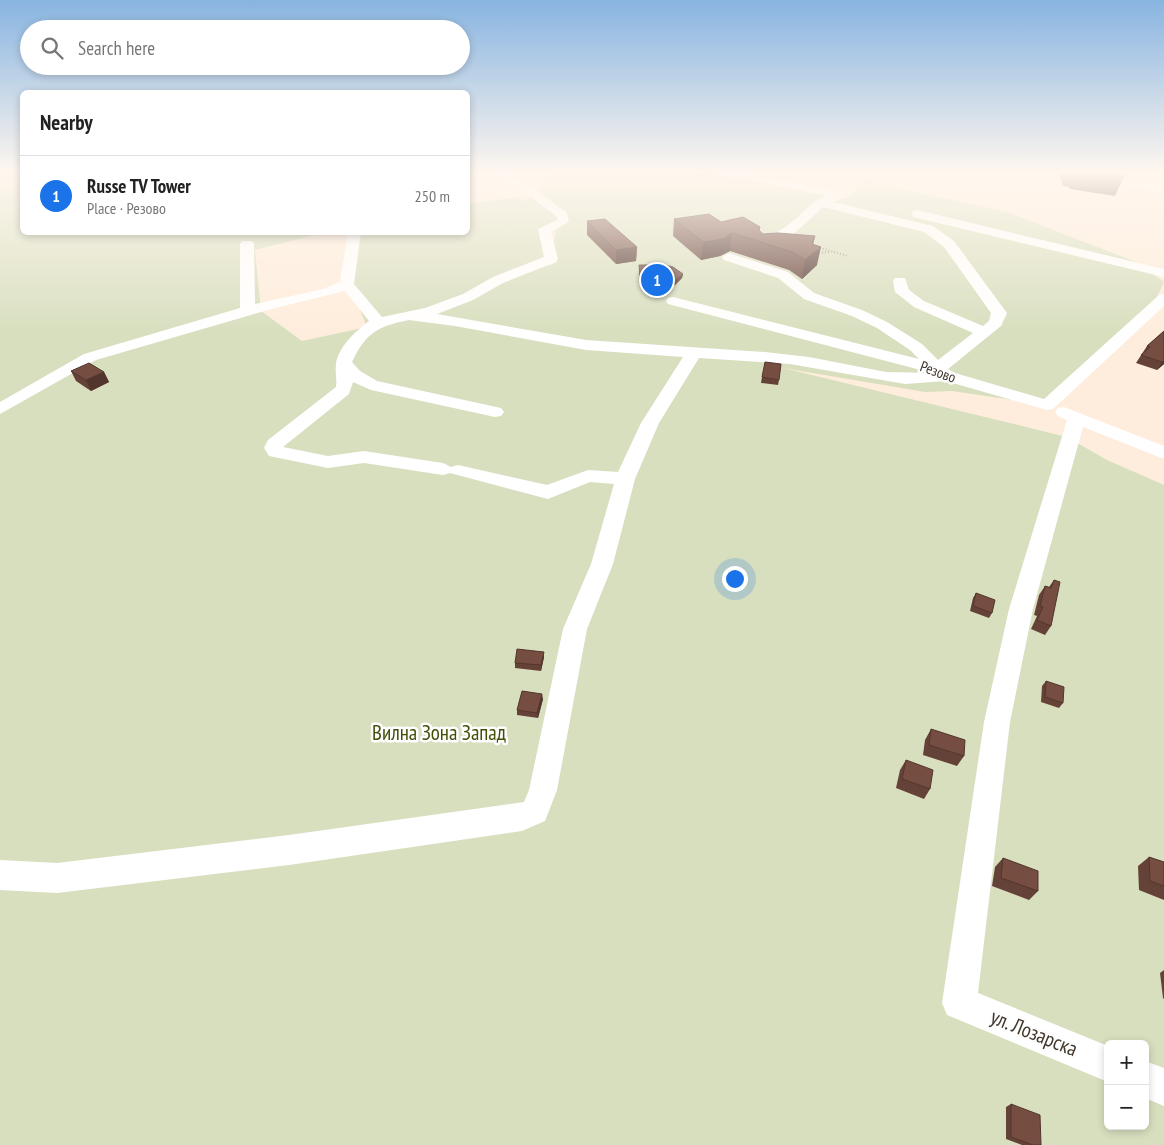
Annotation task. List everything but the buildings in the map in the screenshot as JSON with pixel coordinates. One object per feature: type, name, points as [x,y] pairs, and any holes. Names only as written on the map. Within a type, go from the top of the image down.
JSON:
[{"type":"street","points":[[410,316],[468,297],[498,280],[551,259],[544,229],[554,225]]},
{"type":"street","points":[[765,247],[796,225]]},
{"type":"street","points":[[625,479],[588,476],[548,492],[451,470],[364,457],[328,462],[276,452],[273,448],[281,439],[343,390],[345,386],[344,362],[350,348],[360,336],[378,322],[396,317],[410,316],[494,327],[587,345],[792,359],[902,379],[928,380],[943,373],[984,332],[996,323],[999,313],[949,244],[928,229],[911,225]]},
{"type":"street","points":[[964,225],[1164,273]]},
{"type":"street","points":[[0,409],[90,356],[280,302],[305,299],[339,290],[346,284],[354,235]]},
{"type":"street","points":[[247,244],[248,312]]},
{"type":"street","points":[[729,258],[783,275],[809,296],[857,313],[882,325],[916,347],[943,373]]},
{"type":"street","points":[[900,281],[902,292],[918,304],[984,332]]},
{"type":"street","points":[[346,284],[378,322]]},
{"type":"street","points":[[1047,406],[1164,298]]},
{"type":"street","name":"Резово","points":[[673,300],[943,373],[1047,406],[1164,453]]},
{"type":"street","points":[[746,330],[826,351],[847,362],[902,379]]},
{"type":"street","points":[[0,875],[57,878],[512,819],[535,811],[543,790],[575,629],[602,564],[625,479],[650,423],[695,351]]},
{"type":"street","points":[[344,362],[354,375],[371,385],[495,412]]},
{"type":"street","name":"ул. Лозарска","points":[[1077,417],[1021,608],[997,722],[959,1003],[1104,1062]]},
{"type":"street","points":[[1149,1081],[1164,1087]]},
{"type":"path","points":[[791,230],[793,234],[811,244],[848,256]]},
{"type":"path","points":[[811,252],[831,252]]},
{"type":"green space","name":"Вилна Зона Запад","points":[[0,225],[20,225],[20,235],[314,235],[255,250],[261,311],[302,341],[367,327],[346,276],[353,235],[470,235],[470,225],[550,225],[540,229],[540,238],[549,266],[557,262],[553,248],[556,230],[563,225],[1042,225],[1136,262],[1164,282],[1151,310],[1047,405],[952,391],[925,392],[783,368],[1067,437],[1107,460],[1164,485],[1164,1145],[0,1145]]},
{"type":"place","name":"Russe TV Tower","points":[[657,280]]}]
